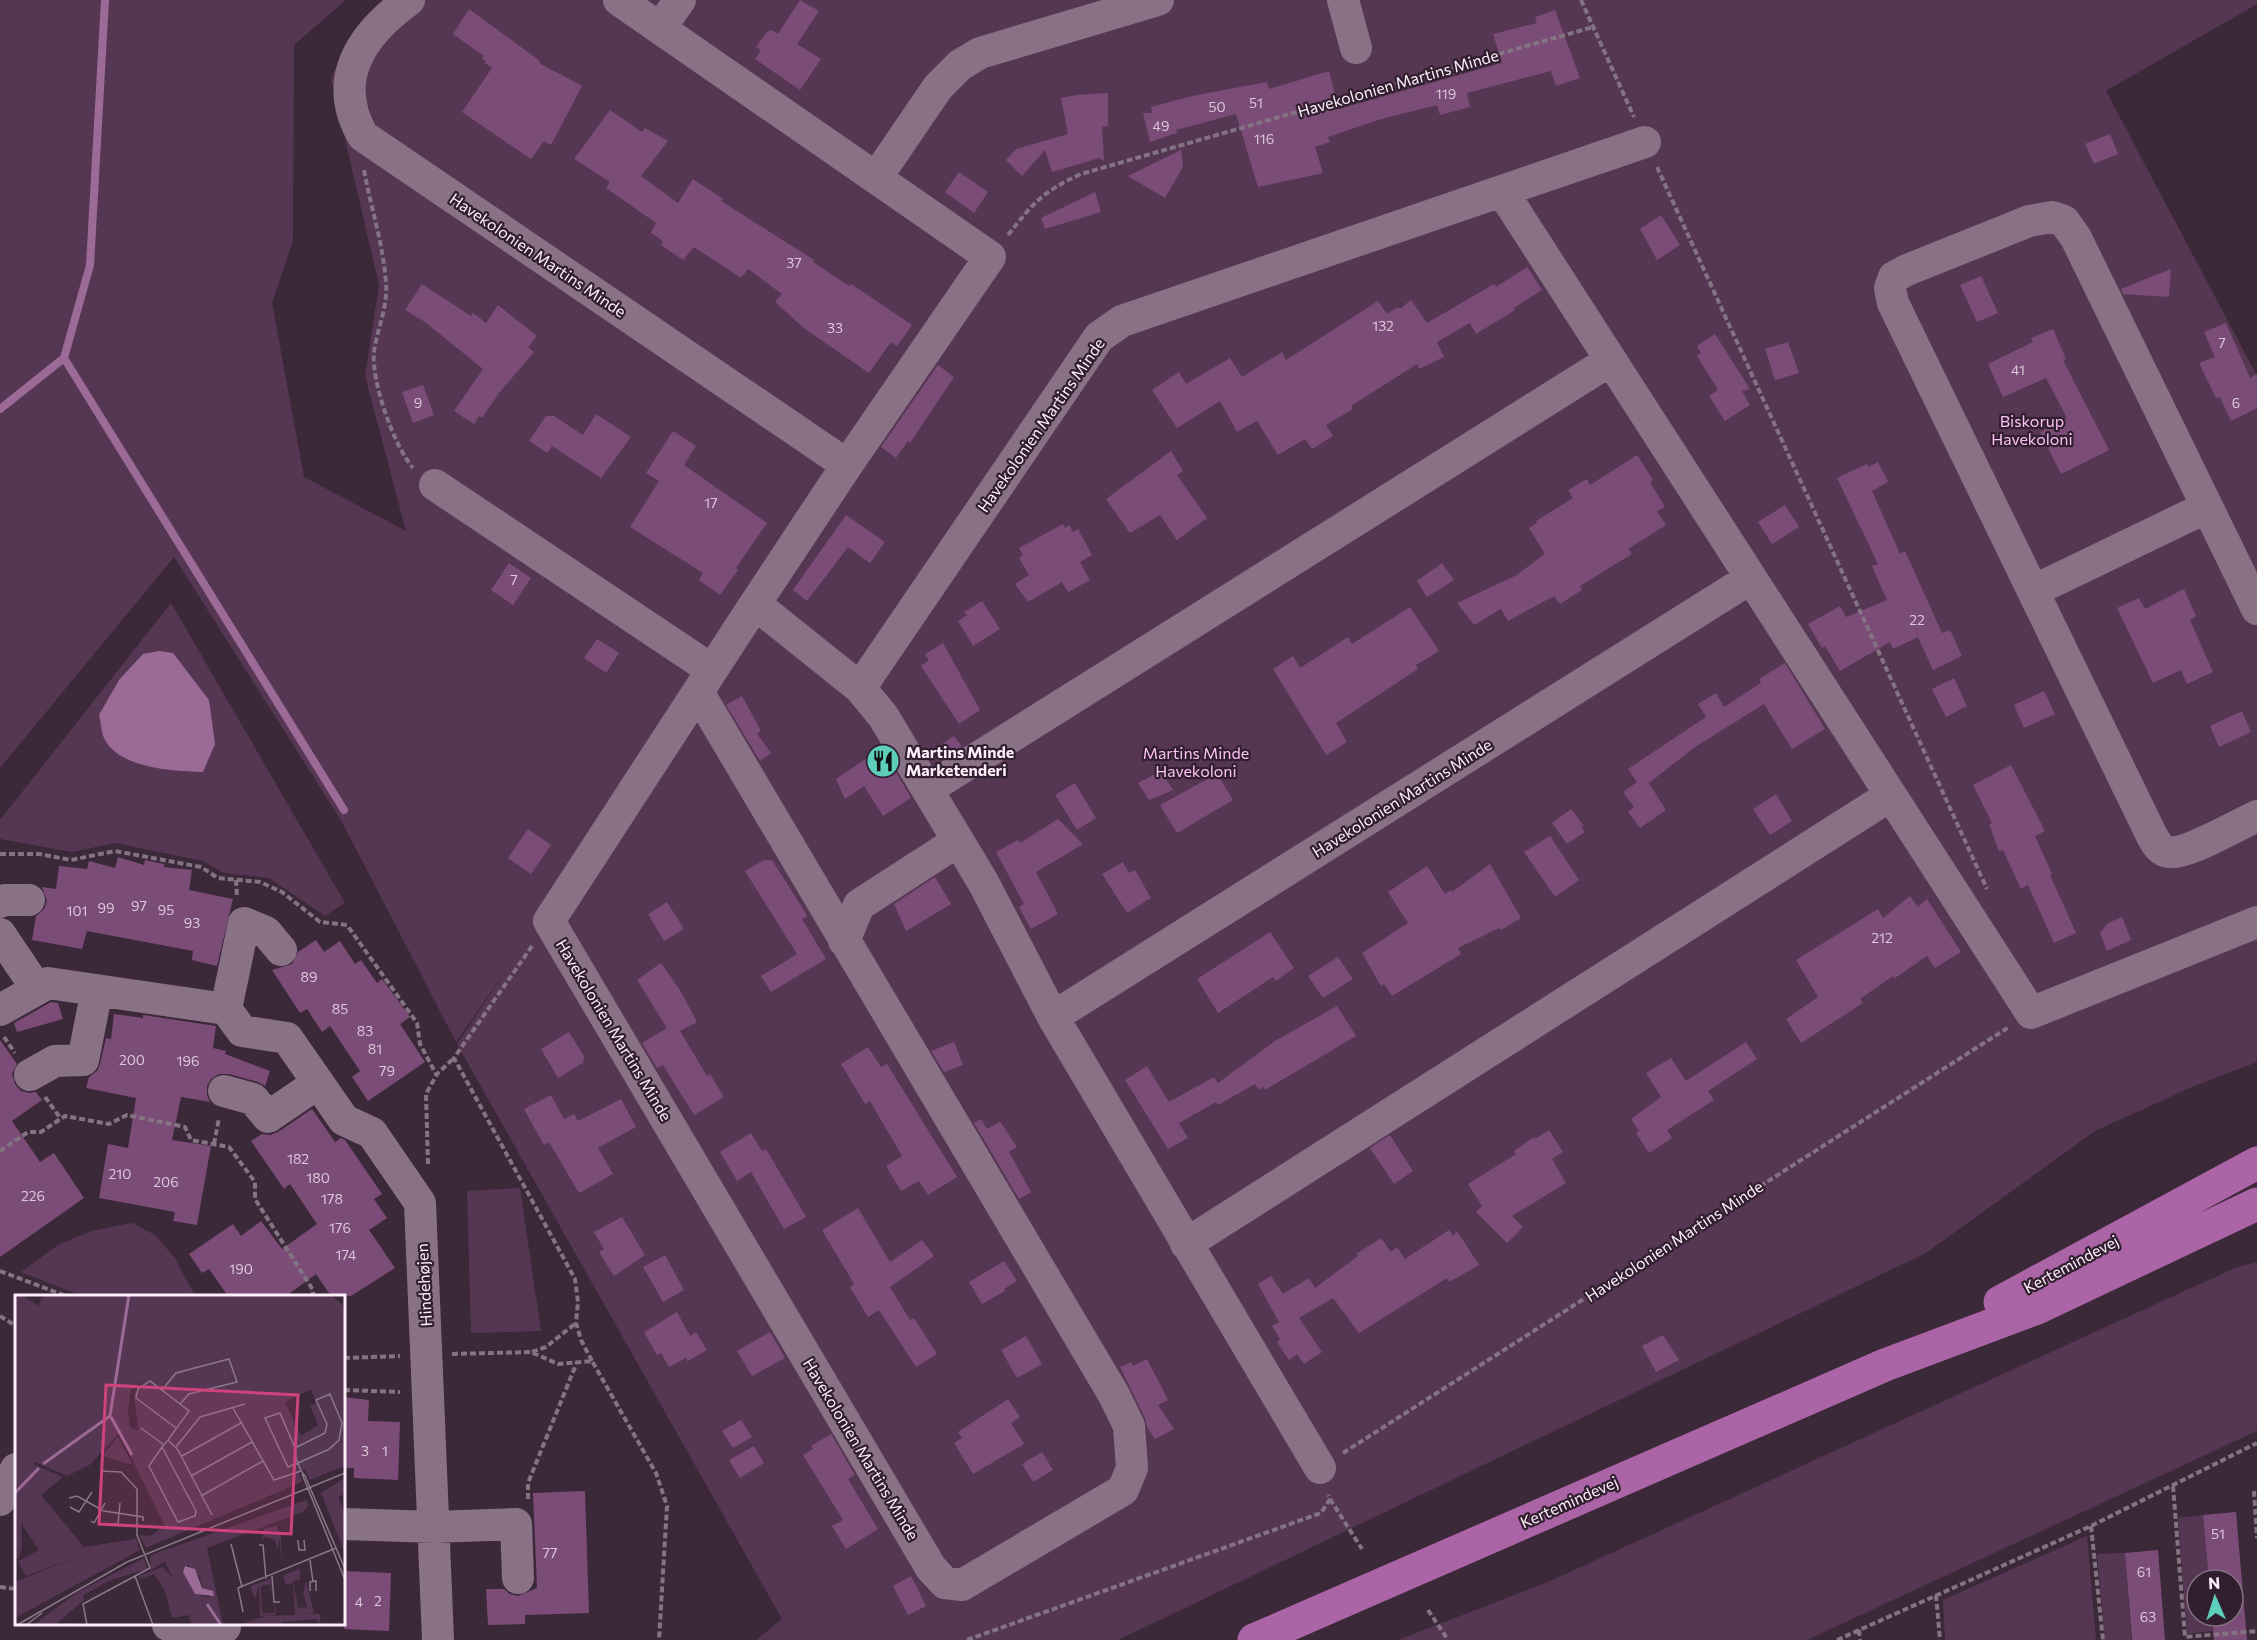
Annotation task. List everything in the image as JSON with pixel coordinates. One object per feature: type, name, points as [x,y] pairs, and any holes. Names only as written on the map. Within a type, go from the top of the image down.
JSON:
[{"type":"main road","name":"Kertemindevej","points":[[1885,1365],[2257,1163]]},
{"type":"main road","name":"Kertemindevej","points":[[1254,1640],[1885,1365],[2037,1308],[2257,1204]]},
{"type":"street","name":"Havekolonien Martins Minde","points":[[409,0],[374,30],[360,49],[351,70],[349,88],[353,119],[363,136],[847,465]]},
{"type":"street","points":[[619,0],[990,257]]},
{"type":"street","points":[[660,28],[680,0]]},
{"type":"street","points":[[876,178],[938,87],[960,65],[980,53],[1158,0]]},
{"type":"street","points":[[1343,0],[1356,48]]},
{"type":"street","name":"Havekolonien Martins Minde","points":[[860,688],[1099,338],[1122,321],[1645,142]]},
{"type":"street","points":[[1502,191],[2031,1012],[2257,922]]},
{"type":"street","points":[[2257,609],[2076,238],[2064,221],[2052,217],[2029,221],[1894,277],[1890,288],[1893,303],[2152,837],[2160,848],[2169,852],[2186,850],[2257,816]]},
{"type":"street","name":"Havekolonien Martins Minde","points":[[705,681],[770,817],[1114,1395],[1129,1426],[1132,1468],[1123,1490],[962,1585],[945,1583],[931,1568],[549,921],[755,604],[847,465],[990,257]]},
{"type":"street","points":[[928,789],[1611,360]]},
{"type":"street","points":[[435,485],[705,681]]},
{"type":"street","points":[[2033,591],[2207,507]]},
{"type":"street","name":"Havekolonien Martins Minde","points":[[1053,1017],[1751,578]]},
{"type":"street","points":[[755,604],[860,688],[883,716],[983,882],[1053,1017],[1320,1468]]},
{"type":"street","points":[[1186,1244],[1891,795]]},
{"type":"street","points":[[844,941],[859,905],[958,841]]},
{"type":"street","points":[[226,1009],[243,923],[266,932],[281,950]]},
{"type":"street","points":[[0,934],[37,989]]},
{"type":"street","points":[[0,1010],[48,983],[226,1009],[242,1031],[287,1038],[344,1120],[372,1133],[420,1203]]},
{"type":"street","points":[[30,1075],[54,1061],[83,1060],[97,990]]},
{"type":"street","points":[[224,1091],[253,1099],[268,1117],[318,1083]]},
{"type":"street","name":"Hindehøjen","points":[[420,1203],[438,1640]]},
{"type":"street","points":[[0,1458],[15,1467]]},
{"type":"street","points":[[0,1500],[15,1470]]},
{"type":"street","points":[[345,1524],[434,1527],[516,1524],[518,1578]]},
{"type":"street","points":[[168,1625],[225,1627],[225,1625]]},
{"type":"path","points":[[1581,0],[1990,898]]},
{"type":"path","name":"Havekolonien Martins Minde","points":[[990,257],[1036,200],[1053,187],[1081,174],[1593,27]]},
{"type":"path","points":[[375,144],[365,154],[362,161],[382,243],[387,286],[374,352],[378,393],[411,467],[435,485]]},
{"type":"path","points":[[420,1203],[429,1184],[426,1094],[437,1074],[454,1058],[549,921]]},
{"type":"path","name":"Havekolonien Martins Minde","points":[[1320,1468],[2031,1012]]},
{"type":"path","points":[[454,1058],[575,1279],[578,1302],[576,1323],[581,1340],[656,1473],[667,1506],[659,1640]]},
{"type":"path","points":[[0,1151],[28,1132],[41,1132],[65,1116],[110,1124],[127,1115],[185,1127],[191,1140],[229,1147],[255,1182],[255,1199],[313,1290],[313,1295]]},
{"type":"path","points":[[0,1270],[63,1295]]},
{"type":"path","points":[[0,1316],[15,1325]]},
{"type":"path","points":[[345,1358],[531,1352],[546,1347],[576,1323]]},
{"type":"path","points":[[531,1352],[558,1364],[592,1361]]},
{"type":"path","points":[[516,1524],[528,1500],[528,1483],[577,1362]]},
{"type":"path","points":[[345,1390],[410,1393]]},
{"type":"path","points":[[1838,1640],[2091,1526],[2257,1443]]},
{"type":"path","points":[[1320,1468],[1330,1499],[1362,1549]]},
{"type":"path","points":[[2173,1485],[2185,1637],[2200,1638],[2257,1631]]},
{"type":"path","points":[[2254,1491],[2257,1538]]},
{"type":"path","points":[[967,1640],[1321,1513],[1330,1499]]},
{"type":"path","points":[[2091,1526],[2103,1640]]},
{"type":"path","points":[[0,1587],[15,1589]]},
{"type":"path","points":[[1936,1595],[1940,1640]]},
{"type":"path","points":[[1428,1610],[1448,1640]]},
{"type":"path","points":[[1859,1630],[1860,1640]]},
{"type":"green space","name":"Martins Minde Havekoloni","points":[[0,0],[346,0],[294,45],[293,241],[272,303],[304,477],[406,531],[365,376],[379,285],[331,79],[345,45],[375,11],[390,0],[2257,0],[2257,4],[2106,91],[2257,376],[2257,1062],[2192,1087],[2095,1131],[1926,1253],[1118,1640],[756,1640],[782,1619],[457,1044],[508,968],[456,1042],[342,822],[174,557],[0,768]]},
{"type":"green space","points":[[171,603],[345,903],[325,916],[269,878],[224,873],[203,861],[115,843],[72,852],[0,839],[0,820]]},
{"type":"green space","points":[[520,1188],[541,1331],[471,1333],[467,1191]]},
{"type":"green space","points":[[132,1223],[155,1235],[175,1258],[194,1295],[79,1295],[21,1272],[58,1245],[91,1231]]},
{"type":"green space","points":[[2257,1262],[2257,1431],[1807,1640],[1398,1640],[1548,1582],[2237,1267]]},
{"type":"green space","points":[[2203,1515],[2208,1568],[2185,1568],[2185,1608],[2178,1518]]},
{"type":"green space","points":[[2087,1536],[2096,1640],[1945,1640],[1943,1600]]},
{"type":"green space","points":[[2125,1553],[2131,1640],[2105,1640],[2097,1554]]},
{"type":"green space","points":[[2187,1628],[2213,1628],[2213,1631],[2187,1634]]},
{"type":"shaded area","points":[[159,651],[173,653],[209,700],[215,744],[203,772],[163,769],[134,762],[111,748],[104,738],[99,715],[119,680],[143,654]]},
{"type":"building","points":[[800,0],[819,11],[797,44],[821,59],[800,90],[755,59],[761,50],[756,47],[767,32],[771,30],[778,34]]},
{"type":"building","points":[[469,9],[540,61],[539,63],[582,86],[551,145],[544,141],[531,159],[462,112],[492,68],[482,59],[484,56],[453,34]]},
{"type":"building","points":[[1555,10],[1580,78],[1556,86],[1551,71],[1467,93],[1470,107],[1440,115],[1437,105],[1378,120],[1328,137],[1330,142],[1315,147],[1323,173],[1258,187],[1236,114],[1176,130],[1177,133],[1150,142],[1143,113],[1152,113],[1151,107],[1192,96],[1267,82],[1269,89],[1329,71],[1339,109],[1502,63],[1493,34],[1537,23],[1535,17]]},
{"type":"building","points":[[1108,93],[1108,126],[1102,127],[1104,161],[1099,158],[1052,172],[1045,150],[1022,176],[1006,160],[1016,149],[1068,134],[1061,98]]},
{"type":"building","points":[[610,110],[642,132],[645,128],[668,141],[641,176],[678,203],[693,179],[723,199],[721,201],[814,260],[813,262],[849,286],[851,284],[859,289],[912,325],[897,346],[891,342],[869,373],[805,329],[775,302],[782,294],[748,269],[741,278],[694,247],[683,260],[661,245],[663,241],[651,233],[656,223],[606,188],[610,182],[574,159]]},
{"type":"building","points":[[2110,134],[2118,154],[2094,164],[2085,144]]},
{"type":"building","points":[[1181,150],[1183,167],[1165,198],[1128,176]]},
{"type":"building","points":[[959,172],[988,192],[974,213],[945,192]]},
{"type":"building","points":[[1095,192],[1101,212],[1045,229],[1041,218]]},
{"type":"building","points":[[1661,215],[1680,245],[1657,260],[1640,229]]},
{"type":"building","points":[[1527,267],[1542,290],[1476,334],[1470,323],[1437,342],[1444,357],[1419,369],[1417,364],[1351,406],[1353,409],[1326,425],[1333,436],[1312,449],[1305,439],[1278,455],[1257,421],[1237,432],[1220,401],[1177,428],[1152,390],[1179,372],[1186,384],[1230,358],[1242,377],[1282,352],[1286,360],[1378,301],[1387,314],[1398,307],[1400,309],[1411,300],[1427,323],[1494,284],[1496,287]]},
{"type":"building","points":[[2171,269],[2169,297],[2123,294],[2121,289]]},
{"type":"building","points":[[1981,276],[1998,313],[1977,322],[1960,285]]},
{"type":"building","points":[[422,284],[471,316],[473,313],[486,323],[498,305],[537,336],[528,347],[534,352],[499,393],[482,418],[479,416],[474,424],[454,411],[483,369],[425,322],[405,310]]},
{"type":"building","points":[[2226,323],[2250,378],[2257,374],[2257,408],[2231,421],[2220,397],[2216,398],[2199,363],[2215,357],[2204,332]]},
{"type":"building","points":[[2053,329],[2066,359],[2063,360],[2109,450],[2061,474],[2040,432],[2067,418],[2046,378],[2003,397],[1988,364],[2033,342],[2031,338]]},
{"type":"building","points":[[1715,334],[1750,389],[1742,391],[1750,405],[1725,421],[1709,396],[1718,390],[1697,356],[1701,353],[1697,346]]},
{"type":"building","points":[[1788,342],[1799,373],[1775,380],[1765,349]]},
{"type":"building","points":[[938,365],[954,377],[910,443],[908,441],[896,458],[881,447]]},
{"type":"building","points":[[423,385],[434,415],[413,423],[402,392]]},
{"type":"building","points":[[596,414],[631,437],[601,478],[552,446],[547,453],[529,441],[546,416],[554,416],[583,435]]},
{"type":"building","points":[[673,431],[696,446],[684,465],[767,523],[720,595],[699,580],[703,573],[630,527],[659,481],[646,473]]},
{"type":"building","points":[[1171,451],[1183,471],[1177,475],[1207,518],[1177,540],[1160,515],[1130,533],[1106,499]]},
{"type":"building","points":[[1637,455],[1653,480],[1650,482],[1665,507],[1657,511],[1666,525],[1628,549],[1632,554],[1580,586],[1582,590],[1560,604],[1554,596],[1508,621],[1501,609],[1474,625],[1457,603],[1515,576],[1545,554],[1529,528],[1537,523],[1536,521],[1573,498],[1568,490],[1587,479],[1590,485]]},
{"type":"building","points":[[1878,462],[1888,482],[1872,491],[1900,554],[1905,551],[1942,633],[1950,630],[1962,656],[1933,670],[1918,637],[1893,649],[1890,642],[1840,671],[1825,646],[1822,648],[1808,624],[1840,606],[1846,617],[1887,600],[1872,566],[1878,564],[1837,478],[1867,464],[1868,467]]},
{"type":"building","points":[[1785,505],[1799,527],[1772,544],[1758,522]]},
{"type":"building","points":[[846,515],[885,542],[870,563],[848,547],[807,601],[793,590]]},
{"type":"building","points":[[1063,524],[1065,528],[1069,525],[1073,532],[1078,529],[1092,555],[1080,562],[1090,580],[1068,592],[1062,582],[1028,602],[1015,584],[1029,575],[1019,558],[1023,555],[1019,548]]},
{"type":"building","points":[[509,563],[531,578],[513,605],[491,590]]},
{"type":"building","points":[[1442,563],[1454,580],[1427,597],[1417,581]]},
{"type":"building","points":[[2184,589],[2196,616],[2190,620],[2213,672],[2187,684],[2181,670],[2153,683],[2117,608],[2139,598],[2145,609]]},
{"type":"building","points":[[982,601],[1000,629],[973,646],[958,621],[967,615],[964,612]]},
{"type":"building","points":[[1410,607],[1439,651],[1416,665],[1418,669],[1336,723],[1347,742],[1326,755],[1273,669],[1293,656],[1300,668],[1348,637],[1352,644]]},
{"type":"building","points":[[597,639],[619,653],[606,673],[584,658]]},
{"type":"building","points":[[943,643],[980,710],[959,724],[921,666],[929,660],[925,654]]},
{"type":"building","points":[[1785,663],[1825,729],[1792,749],[1764,704],[1695,747],[1649,783],[1666,810],[1640,828],[1628,812],[1634,807],[1623,792],[1637,782],[1628,769],[1706,717],[1698,704],[1716,693],[1724,707],[1761,683],[1759,679]]},
{"type":"building","points":[[1954,678],[1967,706],[1946,717],[1932,689]]},
{"type":"building","points":[[2044,691],[2055,714],[2024,728],[2014,705]]},
{"type":"building","points":[[742,696],[761,731],[757,734],[771,753],[760,761],[726,705]]},
{"type":"building","points":[[2242,711],[2251,732],[2219,747],[2210,726]]},
{"type":"building","points":[[954,736],[962,747],[944,758],[936,748]]},
{"type":"building","points":[[882,748],[911,798],[883,816],[864,786],[845,799],[836,779]]},
{"type":"building","points":[[2011,765],[2045,831],[2035,836],[2076,933],[2054,943],[2028,885],[2021,889],[2003,850],[1999,851],[1989,824],[1992,823],[1973,785]]},
{"type":"building","points":[[1161,771],[1173,790],[1149,800],[1138,783]]},
{"type":"building","points":[[1217,774],[1233,800],[1177,833],[1160,805]]},
{"type":"building","points":[[1075,783],[1096,818],[1077,830],[1055,795]]},
{"type":"building","points":[[1776,794],[1792,821],[1770,835],[1753,809]]},
{"type":"building","points":[[1571,809],[1584,826],[1581,827],[1585,832],[1567,844],[1552,823]]},
{"type":"building","points":[[1058,819],[1083,844],[1036,872],[1058,914],[1031,929],[1019,907],[1024,904],[996,852],[1018,840],[1020,843]]},
{"type":"building","points":[[528,829],[551,845],[531,874],[508,858]]},
{"type":"building","points":[[1550,836],[1579,880],[1555,897],[1524,852]]},
{"type":"building","points":[[118,857],[144,865],[145,860],[164,864],[164,867],[192,870],[189,890],[233,899],[217,966],[192,960],[193,951],[87,931],[82,949],[32,940],[36,916],[44,909],[47,901],[42,887],[56,889],[59,866],[87,869],[89,861],[115,868]]},
{"type":"building","points":[[764,860],[772,860],[805,912],[807,916],[802,919],[826,959],[771,992],[761,976],[797,954],[745,871]]},
{"type":"building","points":[[1123,862],[1129,873],[1135,870],[1151,898],[1127,913],[1102,874]]},
{"type":"building","points":[[1490,864],[1521,918],[1501,930],[1499,928],[1458,948],[1461,954],[1392,996],[1384,984],[1381,986],[1362,953],[1408,923],[1388,892],[1427,866],[1445,894],[1451,890],[1452,892]]},
{"type":"building","points":[[935,877],[951,904],[906,931],[894,904]]},
{"type":"building","points":[[1910,896],[1918,907],[1927,899],[1961,952],[1935,968],[1927,956],[1895,978],[1893,976],[1860,999],[1863,1003],[1801,1043],[1786,1019],[1818,997],[1796,960],[1878,909],[1883,918]]},
{"type":"building","points":[[667,902],[684,929],[664,941],[648,914]]},
{"type":"building","points":[[2122,917],[2131,940],[2107,951],[2100,933],[2108,923]]},
{"type":"building","points":[[1270,932],[1294,968],[1276,981],[1273,977],[1218,1013],[1197,979]]},
{"type":"building","points":[[316,940],[324,952],[340,941],[355,964],[361,960],[377,983],[382,979],[410,1017],[400,1024],[425,1062],[368,1101],[352,1077],[360,1071],[330,1026],[322,1032],[307,1009],[300,1013],[272,970],[292,964],[298,952]]},
{"type":"building","points":[[1338,957],[1353,979],[1323,998],[1308,976]]},
{"type":"building","points":[[661,963],[680,990],[697,1022],[680,1031],[707,1076],[710,1074],[724,1097],[694,1115],[663,1065],[657,1068],[642,1043],[667,1028],[637,980]]},
{"type":"building","points":[[51,1002],[58,1003],[63,1019],[17,1032],[14,1023]]},
{"type":"building","points":[[1337,1006],[1356,1036],[1265,1090],[1263,1087],[1259,1090],[1255,1084],[1179,1123],[1188,1138],[1168,1149],[1125,1080],[1147,1066],[1169,1102],[1214,1077],[1218,1083],[1275,1041]]},
{"type":"building","points":[[114,1014],[143,1018],[143,1015],[216,1026],[213,1048],[226,1051],[225,1054],[270,1071],[265,1086],[229,1074],[219,1074],[211,1079],[207,1086],[210,1102],[181,1097],[172,1140],[211,1146],[197,1225],[173,1221],[175,1212],[99,1198],[108,1144],[128,1148],[136,1098],[86,1088],[89,1077],[97,1071],[100,1064],[106,1038],[111,1039]]},
{"type":"building","points":[[569,1032],[585,1058],[584,1062],[558,1078],[541,1049]]},
{"type":"building","points":[[0,1040],[17,1064],[12,1074],[15,1084],[21,1091],[36,1092],[42,1100],[12,1121],[40,1162],[54,1153],[84,1198],[0,1257]]},
{"type":"building","points":[[954,1042],[963,1065],[944,1072],[931,1051]]},
{"type":"building","points":[[1746,1042],[1757,1059],[1708,1091],[1714,1100],[1667,1130],[1672,1138],[1649,1153],[1636,1133],[1639,1131],[1631,1119],[1661,1097],[1646,1073],[1671,1058],[1686,1081]]},
{"type":"building","points":[[868,1047],[881,1067],[887,1064],[957,1177],[928,1195],[919,1181],[901,1191],[886,1166],[902,1156],[870,1101],[865,1104],[841,1064]]},
{"type":"building","points":[[551,1095],[564,1119],[574,1114],[578,1121],[621,1099],[636,1127],[598,1148],[613,1174],[579,1193],[549,1142],[544,1145],[524,1109]]},
{"type":"building","points":[[312,1109],[335,1142],[341,1138],[345,1140],[382,1194],[374,1199],[387,1218],[369,1230],[395,1268],[351,1296],[330,1295],[316,1274],[287,1295],[227,1295],[209,1269],[202,1273],[189,1254],[233,1224],[241,1236],[261,1221],[282,1249],[317,1224],[290,1184],[284,1189],[251,1141],[262,1134],[270,1135]]},
{"type":"building","points":[[981,1119],[987,1129],[1001,1123],[1017,1147],[1009,1152],[1031,1192],[1019,1199],[974,1123]]},
{"type":"building","points":[[1549,1130],[1563,1152],[1552,1159],[1566,1183],[1512,1216],[1523,1227],[1507,1243],[1476,1212],[1482,1206],[1468,1184],[1516,1154],[1514,1151],[1534,1137],[1535,1139]]},
{"type":"building","points":[[751,1133],[762,1151],[766,1149],[806,1217],[784,1229],[751,1172],[737,1181],[720,1152]]},
{"type":"building","points":[[1390,1135],[1413,1171],[1394,1184],[1370,1148]]},
{"type":"building","points":[[858,1208],[890,1262],[922,1240],[934,1256],[890,1287],[910,1320],[914,1318],[937,1354],[916,1367],[879,1310],[868,1317],[850,1287],[854,1284],[822,1230]]},
{"type":"building","points":[[622,1217],[645,1255],[614,1276],[599,1252],[604,1249],[594,1232]]},
{"type":"building","points":[[1449,1230],[1453,1236],[1457,1231],[1479,1265],[1449,1282],[1447,1278],[1359,1333],[1333,1298],[1299,1318],[1322,1352],[1304,1364],[1297,1354],[1289,1360],[1277,1342],[1280,1339],[1272,1326],[1279,1322],[1258,1284],[1271,1276],[1283,1294],[1309,1278],[1315,1288],[1358,1256],[1356,1254],[1381,1238],[1391,1252],[1397,1247],[1405,1259]]},
{"type":"building","points":[[665,1255],[684,1290],[663,1302],[643,1267]]},
{"type":"building","points":[[1004,1261],[1017,1281],[982,1304],[969,1282]]},
{"type":"building","points":[[677,1312],[690,1336],[696,1332],[707,1350],[688,1361],[686,1358],[669,1367],[661,1353],[657,1355],[644,1332]]},
{"type":"building","points":[[770,1332],[785,1358],[752,1376],[737,1351]]},
{"type":"building","points":[[1663,1335],[1679,1360],[1656,1372],[1642,1346]]},
{"type":"building","points":[[1026,1336],[1042,1364],[1017,1378],[1001,1350]]},
{"type":"building","points":[[1147,1359],[1168,1400],[1158,1405],[1174,1429],[1155,1439],[1147,1427],[1145,1418],[1120,1367],[1131,1362],[1133,1366]]},
{"type":"building","points":[[345,1397],[369,1400],[368,1421],[400,1422],[398,1480],[354,1478],[354,1468],[345,1468]]},
{"type":"building","points":[[1008,1399],[1020,1417],[1011,1423],[1024,1444],[973,1474],[954,1443],[962,1438],[958,1432]]},
{"type":"building","points":[[741,1420],[752,1437],[733,1448],[722,1431]]},
{"type":"building","points":[[831,1434],[855,1475],[848,1479],[878,1529],[846,1549],[832,1526],[843,1520],[803,1455],[813,1449],[811,1446]]},
{"type":"building","points":[[754,1446],[764,1463],[740,1478],[729,1460]]},
{"type":"building","points":[[1042,1452],[1053,1470],[1033,1482],[1022,1464]]},
{"type":"building","points":[[585,1491],[589,1613],[525,1615],[525,1624],[488,1625],[486,1589],[504,1589],[518,1596],[537,1588],[533,1493]]},
{"type":"building","points":[[2236,1512],[2241,1568],[2208,1568],[2203,1515]]},
{"type":"building","points":[[2158,1550],[2165,1640],[2132,1640],[2125,1553]]},
{"type":"building","points":[[345,1571],[391,1573],[389,1631],[344,1629]]},
{"type":"building","points":[[911,1576],[926,1606],[908,1615],[893,1586]]},
{"type":"building","points":[[2245,1617],[2247,1640],[2214,1640],[2213,1628],[2245,1628]]},
{"type":"waterway","points":[[0,409],[64,358],[90,265],[105,0]]},
{"type":"waterway","points":[[64,358],[344,810]]},
{"type":"place","name":"Martins Minde Marketenderi","points":[[883,761]]},
{"type":"park label","name":"Biskorup Havekoloni","points":[[2032,430]]}]
